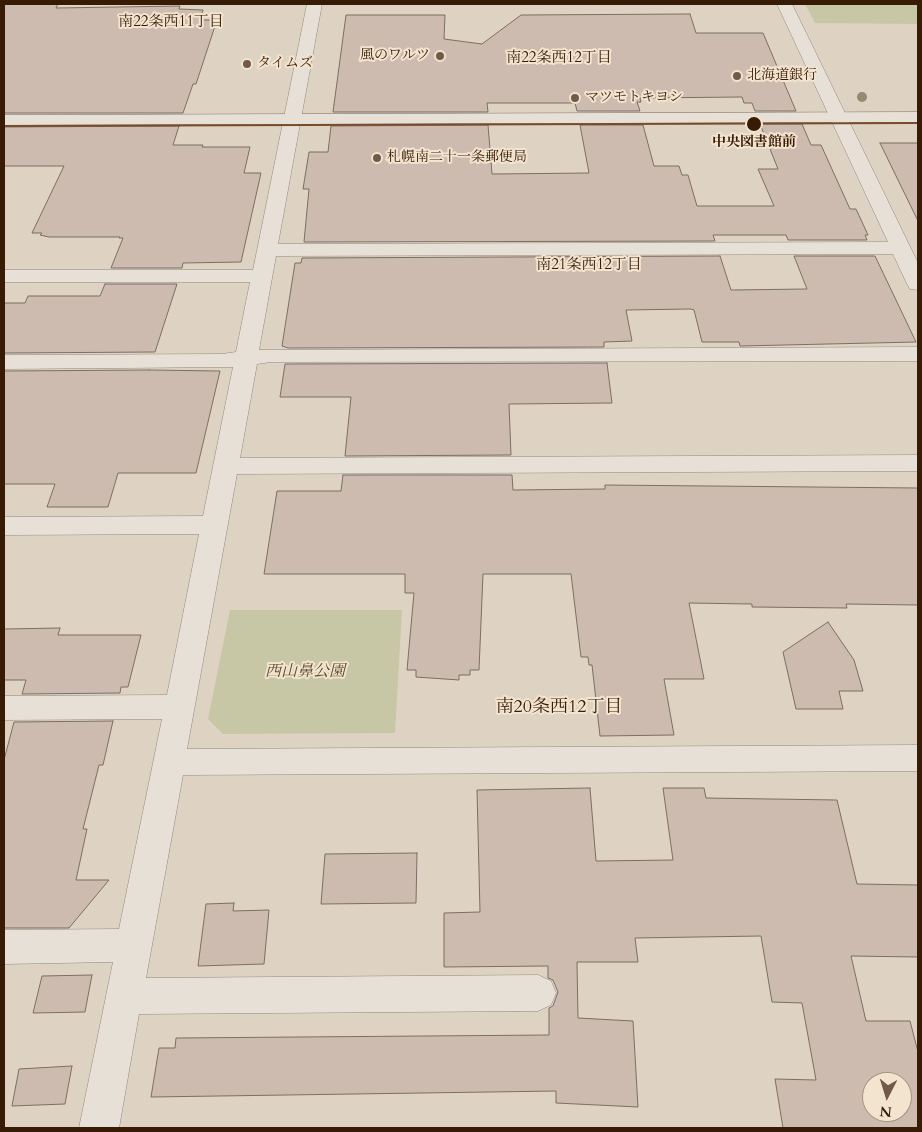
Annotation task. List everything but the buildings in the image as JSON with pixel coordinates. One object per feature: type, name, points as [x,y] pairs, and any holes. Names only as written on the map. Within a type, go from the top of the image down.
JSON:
[{"type":"street","points":[[99,1128],[266,263],[314,4]]},
{"type":"street","points":[[785,4],[901,248],[916,273]]},
{"type":"street","points":[[4,136],[291,127],[843,125],[918,117]]},
{"type":"street","points":[[4,120],[291,127]]},
{"type":"street","points":[[843,125],[918,133]]},
{"type":"street","points":[[4,276],[266,263],[901,248]]},
{"type":"street","points":[[4,362],[222,361],[271,355],[918,354]]},
{"type":"street","points":[[226,466],[918,463]]},
{"type":"street","points":[[4,526],[215,525]]},
{"type":"street","points":[[4,708],[180,707]]},
{"type":"street","points":[[170,762],[918,758]]},
{"type":"street","points":[[4,946],[134,945]]},
{"type":"street","points":[[125,996],[538,993]]},
{"type":"green space","points":[[805,4],[918,4],[918,24],[815,23]]},
{"type":"green space","name":"西山鼻公園","points":[[230,610],[402,610],[395,733],[223,734],[208,719]]},
{"type":"transit line","points":[[4,126],[918,123]]},
{"type":"place","name":"風のワルツ","points":[[440,56]]},
{"type":"place","name":"タイムズ","points":[[247,64]]},
{"type":"place","name":"北海道銀行","points":[[737,76]]},
{"type":"place","name":"マツモトキヨシ","points":[[575,98]]},
{"type":"place","name":"中央図書館前","points":[[754,124]]},
{"type":"place","name":"札幌南二十一条郵便局","points":[[377,158]]},
{"type":"district","name":"南22条西11丁目","points":[[171,23]]},
{"type":"district","name":"南22条西12丁目","points":[[559,59]]},
{"type":"district","name":"南21条西12丁目","points":[[589,266]]},
{"type":"district","name":"南20条西12丁目","points":[[559,708]]}]
